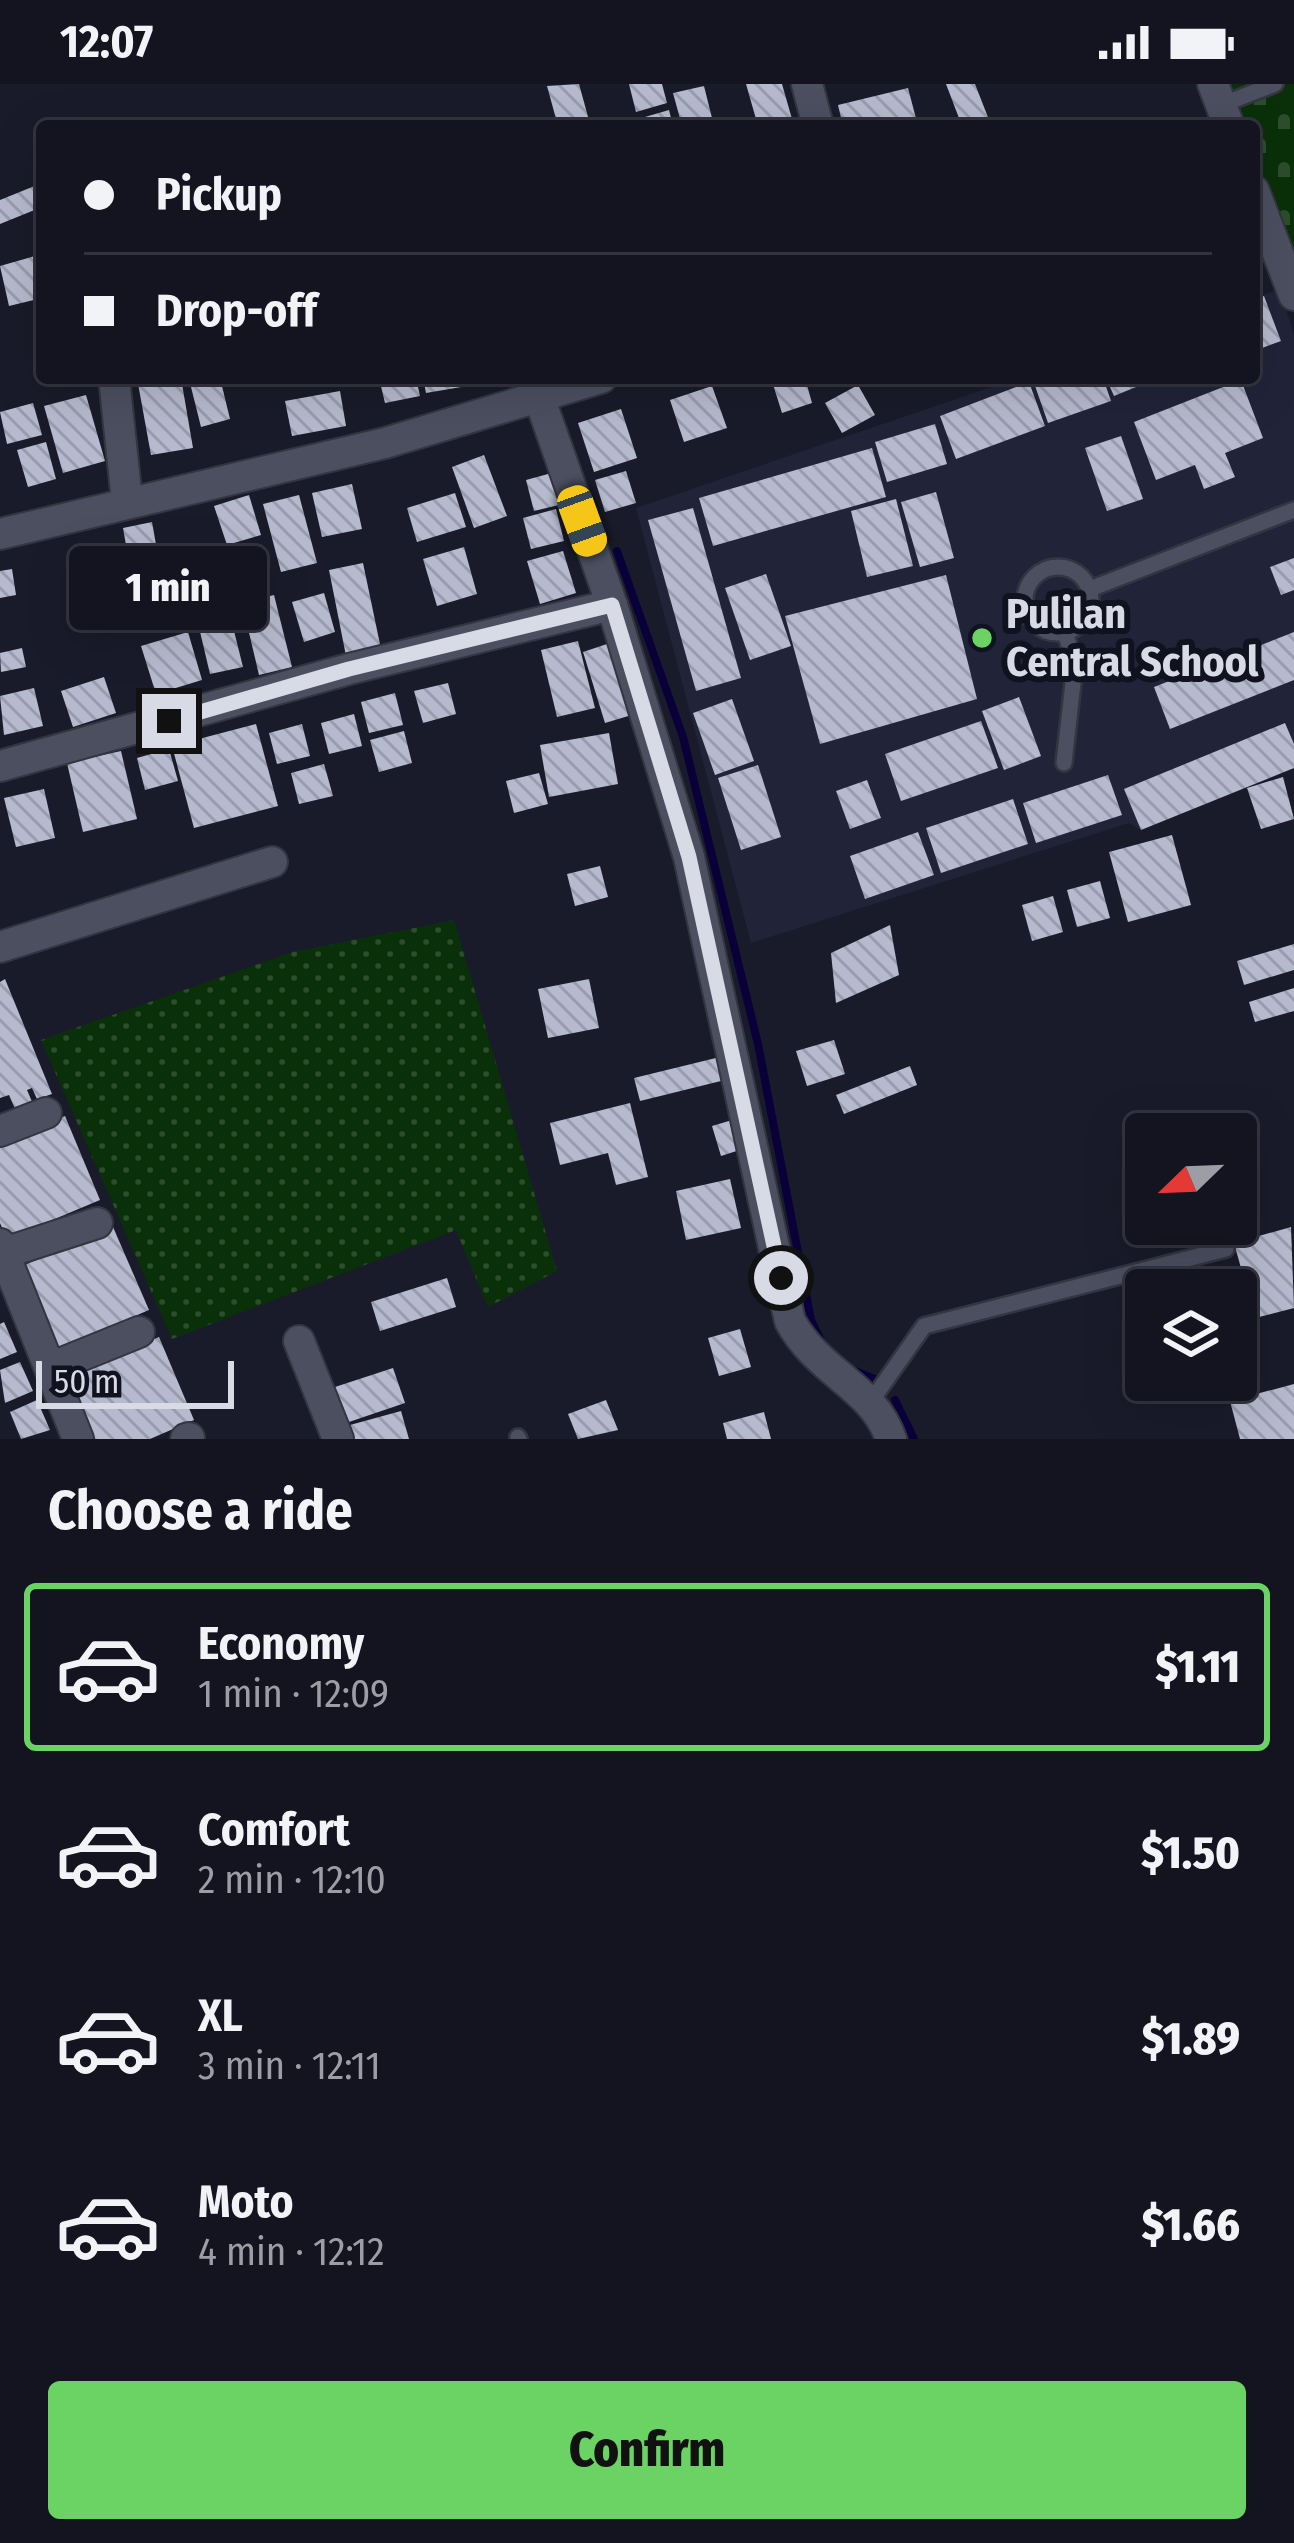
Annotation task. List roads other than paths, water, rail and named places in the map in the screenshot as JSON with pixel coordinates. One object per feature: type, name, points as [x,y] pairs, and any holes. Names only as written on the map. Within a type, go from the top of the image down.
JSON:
[{"type":"street","points":[[807,84],[816,120]]},
{"type":"street","points":[[1260,226],[1266,260],[1294,295]]},
{"type":"street","points":[[115,384],[127,502]]},
{"type":"street","points":[[0,534],[386,443],[577,384]]},
{"type":"street","points":[[538,394],[612,605],[689,857],[790,1321],[806,1352],[872,1400],[890,1439]]},
{"type":"street","points":[[0,766],[349,669],[612,605]]},
{"type":"street","points":[[0,947],[272,862]]},
{"type":"street","points":[[0,1131],[46,1113]]},
{"type":"street","points":[[78,1439],[2,1248],[98,1223]]},
{"type":"street","points":[[50,1368],[139,1332]]},
{"type":"street","points":[[299,1341],[338,1439]]},
{"type":"lane","points":[[1221,105],[1275,84]]},
{"type":"lane","points":[[1090,590],[1294,510]]},
{"type":"lane","points":[[1064,567],[1076,572],[1090,590],[1083,622],[1064,632],[1045,630],[1030,617],[1026,605],[1031,581],[1040,572],[1064,567]]},
{"type":"lane","points":[[1064,632],[1075,665],[1064,763]]},
{"type":"lane","points":[[872,1400],[924,1326],[1226,1249]]},
{"type":"waterway","points":[[617,551],[683,737],[758,1044],[811,1320],[822,1343]]},
{"type":"waterway","points":[[850,1369],[877,1380]]},
{"type":"waterway","points":[[895,1400],[914,1439]]},
{"type":"place","name":"Pulilan Central School","points":[[982,638]]}]
